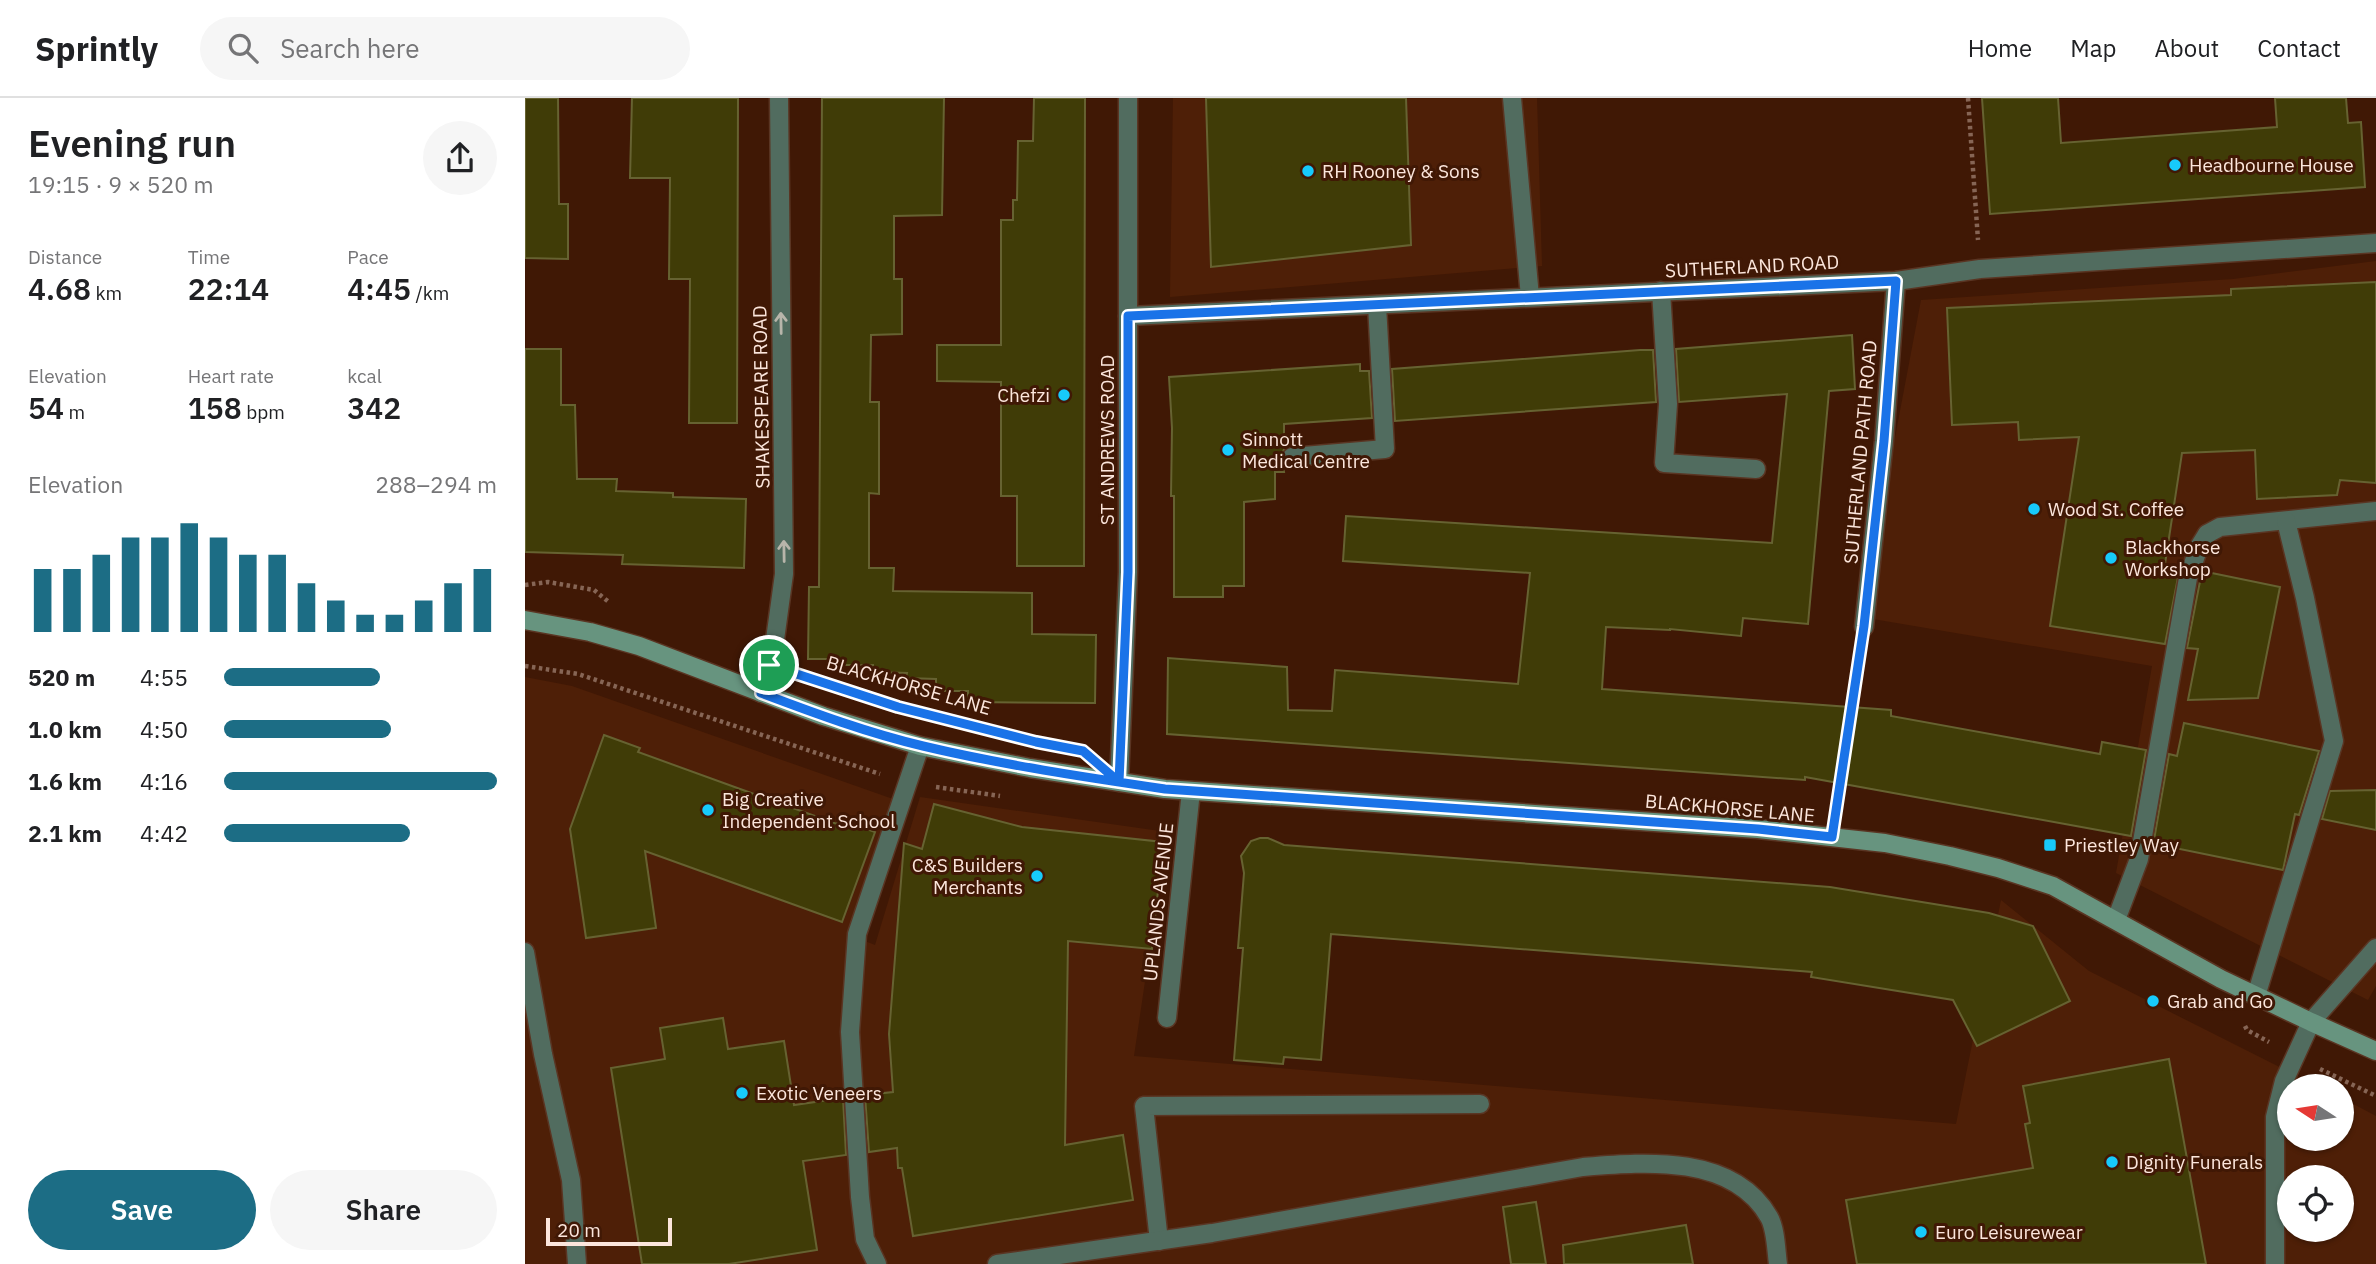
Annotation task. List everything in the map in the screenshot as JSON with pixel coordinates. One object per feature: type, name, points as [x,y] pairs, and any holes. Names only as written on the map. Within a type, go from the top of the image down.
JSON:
[{"type":"main road","name":"BLACKHORSE LANE","points":[[525,620],[590,632],[639,646],[823,716],[921,746],[1030,768],[1191,791],[1744,828],[1832,837],[1885,843],[1998,868],[2053,886],[2256,996],[2376,1051]]},
{"type":"street","name":"SHAKESPEARE ROAD","points":[[761,693],[774,647],[784,575],[779,98]]},
{"type":"street","name":"ST ANDREWS ROAD","points":[[1119,782],[1128,572],[1128,98]]},
{"type":"street","points":[[1512,98],[1530,297]]},
{"type":"street","name":"SUTHERLAND ROAD","points":[[1128,316],[1896,281],[1980,269],[2376,243]]},
{"type":"street","name":"SUTHERLAND PATH ROAD","points":[[1864,626],[1884,441],[1896,281]]},
{"type":"street","points":[[1661,291],[1668,404],[1664,463],[1756,470]]},
{"type":"street","points":[[1293,457],[1385,449],[1377,304]]},
{"type":"street","points":[[2116,920],[2139,859],[2187,578],[2207,534],[2220,527],[2376,511]]},
{"type":"street","points":[[2256,996],[2334,741],[2305,598],[2286,521]]},
{"type":"street","points":[[869,1261],[860,1197],[850,1032],[857,934],[921,746]]},
{"type":"street","name":"UPLANDS AVENUE","points":[[1167,1018],[1191,791]]},
{"type":"street","points":[[2275,1264],[2275,1117],[2284,1081],[2311,1023],[2376,948]]},
{"type":"street","points":[[525,952],[543,1054],[571,1180],[577,1264]]},
{"type":"street","points":[[1159,1241],[1144,1106],[1480,1104]]},
{"type":"street","points":[[997,1264],[1212,1233],[1583,1167],[1627,1164],[1679,1166],[1723,1175],[1751,1194],[1770,1219],[1778,1264]]},
{"type":"path","points":[[1968,98],[1980,269]]},
{"type":"path","points":[[525,584],[548,582],[594,590],[616,608]]},
{"type":"path","points":[[1832,837],[1864,626]]},
{"type":"path","points":[[2354,1086],[2376,1096]]},
{"type":"shaded area","points":[[1173,98],[1537,98],[1542,266],[1170,297]]},
{"type":"shaded area","points":[[2376,261],[2376,986],[2368,1000],[2116,873],[2152,666],[1861,617],[1921,300],[2233,279]]},
{"type":"shaded area","points":[[525,677],[572,686],[893,799],[847,934],[875,945],[920,797],[1167,832],[1134,1056],[1956,1124],[2001,900],[2089,971],[2293,1074],[2277,1074],[2277,1152],[2354,1152],[2354,1104],[2376,1116],[2376,1264],[525,1264]]},
{"type":"building","points":[[525,98],[558,98],[559,204],[568,204],[568,259],[525,258]]},
{"type":"building","points":[[632,98],[738,98],[737,423],[689,423],[690,279],[669,279],[670,178],[630,178]]},
{"type":"building","points":[[822,98],[944,98],[942,215],[894,216],[894,279],[902,279],[902,334],[871,335],[870,402],[879,402],[879,494],[869,493],[869,568],[894,568],[893,591],[1032,593],[1032,634],[1096,635],[1095,703],[968,702],[968,691],[936,691],[936,679],[906,678],[907,673],[873,672],[873,665],[841,665],[840,659],[808,659],[809,587],[819,587]]},
{"type":"building","points":[[1034,98],[1085,98],[1084,566],[1017,566],[1017,496],[1001,496],[1001,382],[937,381],[937,345],[1001,345],[1001,220],[1013,220],[1013,200],[1017,200],[1018,141],[1033,141]]},
{"type":"building","name":"RH Rooney & Sons","points":[[1206,98],[1406,98],[1411,245],[1211,267]]},
{"type":"building","name":"Headbourne House","points":[[1982,98],[2058,98],[2061,143],[2277,127],[2275,98],[2346,98],[2348,123],[2361,122],[2365,187],[1990,214]]},
{"type":"building","points":[[2376,282],[2376,483],[2340,480],[2337,495],[2257,499],[2255,450],[2182,453],[2165,564],[2180,567],[2165,644],[2050,626],[2079,437],[2019,440],[2018,422],[1952,425],[1947,308],[2231,295],[2231,289]]},
{"type":"building","points":[[1852,335],[1855,389],[1829,391],[1808,624],[1743,618],[1741,636],[1670,629],[1606,627],[1602,689],[1891,710],[1891,716],[2100,754],[2102,742],[2146,750],[2131,836],[1805,777],[1805,780],[1167,734],[1168,658],[1287,667],[1288,710],[1332,711],[1335,670],[1518,684],[1530,573],[1343,561],[1346,516],[1772,543],[1787,394],[1679,402],[1676,349]]},
{"type":"building","points":[[525,349],[561,349],[561,405],[575,405],[577,479],[617,479],[616,491],[673,493],[673,497],[746,499],[744,568],[622,564],[623,555],[525,552]]},
{"type":"building","points":[[1653,350],[1656,402],[1395,421],[1392,369]]},
{"type":"building","points":[[1360,364],[1360,371],[1369,371],[1372,418],[1284,424],[1284,449],[1281,457],[1284,472],[1275,472],[1275,499],[1244,502],[1244,586],[1223,586],[1223,597],[1174,597],[1174,496],[1171,496],[1172,428],[1169,377]]},
{"type":"building","points":[[2202,571],[2280,587],[2258,698],[2188,700],[2198,649],[2187,648]]},
{"type":"building","points":[[2184,723],[2319,751],[2299,815],[2295,814],[2283,870],[2160,845],[2160,842],[2154,840],[2169,754],[2177,756]]},
{"type":"building","points":[[604,735],[640,748],[638,752],[837,824],[839,819],[875,832],[842,922],[645,851],[656,928],[586,938],[570,829]]},
{"type":"building","points":[[2376,790],[2376,830],[2322,819],[2330,791]]},
{"type":"building","points":[[934,804],[1022,827],[1163,842],[1152,949],[1068,941],[1065,1145],[1123,1135],[1133,1200],[913,1236],[902,1168],[898,1168],[897,1148],[869,1152],[865,1095],[893,1092],[889,1034],[904,843],[922,849]]},
{"type":"building","points":[[1268,838],[1284,845],[1830,887],[1989,913],[2033,926],[2070,1001],[1977,1046],[1953,1000],[1811,977],[1812,972],[1331,934],[1321,1060],[1284,1057],[1283,1064],[1234,1060],[1243,948],[1238,948],[1244,873],[1241,856],[1251,841]]},
{"type":"building","points":[[723,1018],[728,1049],[784,1041],[794,1105],[843,1098],[846,1155],[803,1161],[817,1250],[729,1264],[642,1264],[611,1068],[665,1059],[660,1028]]},
{"type":"building","name":"Dignity Funerals","points":[[2169,1059],[2206,1264],[1857,1264],[1846,1200],[2033,1168],[2025,1124],[2030,1123],[2023,1086]]},
{"type":"building","points":[[1536,1202],[1546,1264],[1511,1264],[1503,1207]]},
{"type":"building","points":[[1686,1225],[1693,1264],[1564,1264],[1563,1245]]},
{"type":"place","name":"Headbourne House","points":[[2175,165]]},
{"type":"place","name":"RH Rooney & Sons","points":[[1308,171]]},
{"type":"place","name":"Chefzi","points":[[1064,395]]},
{"type":"place","name":"Sinnott Medical Centre","points":[[1228,450]]},
{"type":"place","name":"Wood St. Coffee","points":[[2034,509]]},
{"type":"place","name":"Blackhorse Workshop","points":[[2111,558]]},
{"type":"place","name":"Big Creative Independent School","points":[[708,810]]},
{"type":"place","name":"Priestley Way","points":[[2050,845]]},
{"type":"place","name":"C&S Builders Merchants","points":[[1037,876]]},
{"type":"place","name":"Grab and Go","points":[[2153,1001]]},
{"type":"place","name":"Exotic Veneers","points":[[742,1093]]},
{"type":"place","name":"Dignity Funerals","points":[[2112,1162]]},
{"type":"place","name":"Euro Leisurewear","points":[[1921,1232]]},
{"type":"route","points":[[769,665],[761,693],[823,716],[921,746],[1030,768],[1119,782],[1165,789],[1758,829],[1832,837],[1864,626],[1884,441],[1896,281],[1128,316],[1128,572],[1119,782],[1083,751],[1036,742],[898,707],[769,665]]}]
